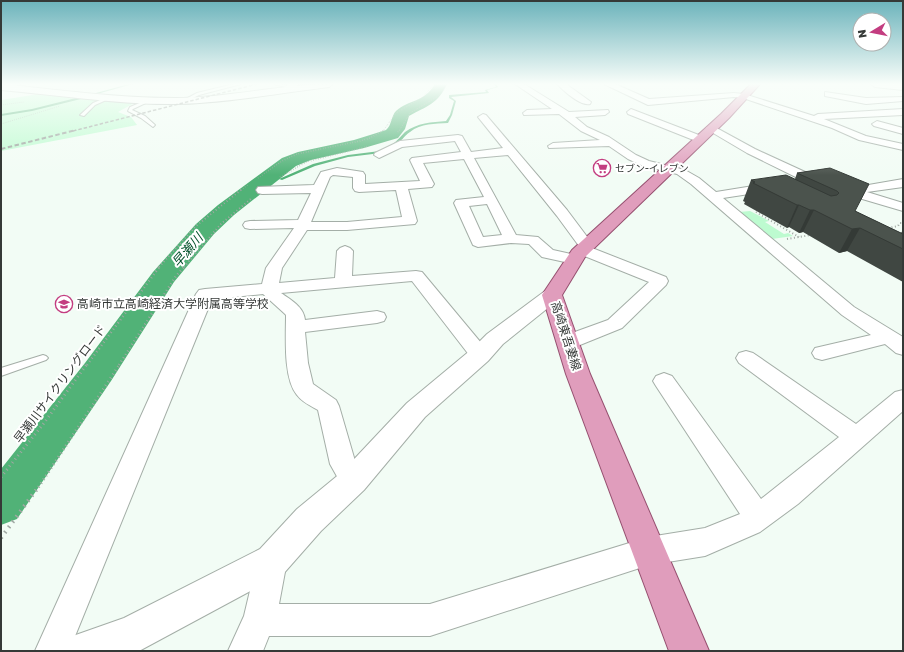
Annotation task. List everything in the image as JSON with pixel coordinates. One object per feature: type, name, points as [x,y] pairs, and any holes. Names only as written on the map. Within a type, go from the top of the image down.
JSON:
[{"type":"main road","name":"高崎東吾妻線","points":[[689,651],[578,374],[552,295],[581,252],[666,169],[706,134],[726,114]]},
{"type":"street","points":[[566,114],[584,129],[612,143],[632,157],[666,169],[681,172],[714,196],[848,311],[899,343]]},
{"type":"street","points":[[638,114],[706,134],[750,151],[812,180],[903,207]]},
{"type":"street","points":[[803,114],[863,138],[903,147]]},
{"type":"street","points":[[809,117],[864,114]]},
{"type":"street","points":[[874,114],[900,122]]},
{"type":"street","points":[[483,117],[562,213],[581,252]]},
{"type":"street","points":[[835,126],[900,122]]},
{"type":"street","points":[[877,124],[903,131]]},
{"type":"street","points":[[379,155],[400,144],[458,138],[492,200],[511,239]]},
{"type":"street","points":[[553,146],[612,143]]},
{"type":"street","points":[[353,481],[343,464],[328,406],[303,387],[300,375],[295,315],[291,309],[272,294],[270,282],[274,268],[298,235],[317,189],[327,173],[334,172],[359,175],[359,188],[428,184],[416,160],[467,154],[512,151]]},
{"type":"street","points":[[714,196],[779,187],[812,180]]},
{"type":"street","points":[[851,191],[902,184]]},
{"type":"street","points":[[250,225],[347,226],[410,221],[401,185]]},
{"type":"street","points":[[262,190],[317,189]]},
{"type":"street","points":[[492,200],[461,203],[478,242],[511,239],[533,240],[548,254],[581,252],[660,281],[615,324],[568,342]]},
{"type":"street","points":[[343,282],[345,251]]},
{"type":"street","points":[[52,651],[205,294],[416,276],[480,355]]},
{"type":"street","points":[[84,651],[131,635],[272,561],[310,520],[353,481],[416,410],[480,355],[495,339],[552,295]]},
{"type":"street","points":[[296,327],[377,317]]},
{"type":"street","points":[[822,353],[899,343]]},
{"type":"street","points":[[746,358],[857,437]]},
{"type":"street","points":[[664,381],[758,517]]},
{"type":"street","points":[[260,620],[430,620],[649,551],[705,542],[750,523],[788,495],[903,398]]},
{"type":"street","points":[[245,651],[260,620],[272,561]]},
{"type":"lane","points":[[137,114],[143,117],[153,126]]},
{"type":"lane","points":[[1,372],[43,358]]},
{"type":"path","points":[[1,124],[34,114]]},
{"type":"path","points":[[257,178],[280,162],[297,154],[358,141],[379,134],[386,129],[394,114]]},
{"type":"path","name":"早瀬川サイクリングロード","points":[[1,477],[44,423],[152,275],[172,251],[196,226],[252,182]]},
{"type":"path","points":[[751,209],[799,237]]},
{"type":"path","points":[[886,228],[898,226],[900,223],[903,223]]},
{"type":"path","points":[[768,243],[813,234]]},
{"type":"green space","points":[[1,114],[124,114],[131,117],[137,125],[1,151]]},
{"type":"green space","points":[[750,211],[769,221],[765,222],[784,234],[788,233],[793,236],[772,239],[739,212]]},
{"type":"building","points":[[830,168],[869,184],[855,211],[903,234],[903,249],[860,228],[852,229],[814,210],[797,205],[753,183],[755,182],[751,180],[786,175],[831,196],[837,195],[839,193],[837,191],[797,173]]},
{"type":"waterway","name":"早瀬川","points":[[1,504],[98,372],[163,278],[205,229],[226,210],[289,162],[305,156],[358,144],[392,134],[397,129],[402,114]]},
{"type":"waterway","points":[[395,144],[406,133],[415,127],[425,124],[447,122],[451,114]]},
{"type":"waterway","points":[[281,179],[314,165],[348,156],[380,152]]},
{"type":"waterway","name":"早瀬川","points":[[263,181],[270,181]]},
{"type":"railway","points":[[73,131],[138,114]]},
{"type":"railway","points":[[1,149],[76,130]]},
{"type":"place","name":"セブン-イレブン","points":[[602,168]]},
{"type":"place","name":"高崎市立高崎経済大学附属高等学校","points":[[64,304]]}]
